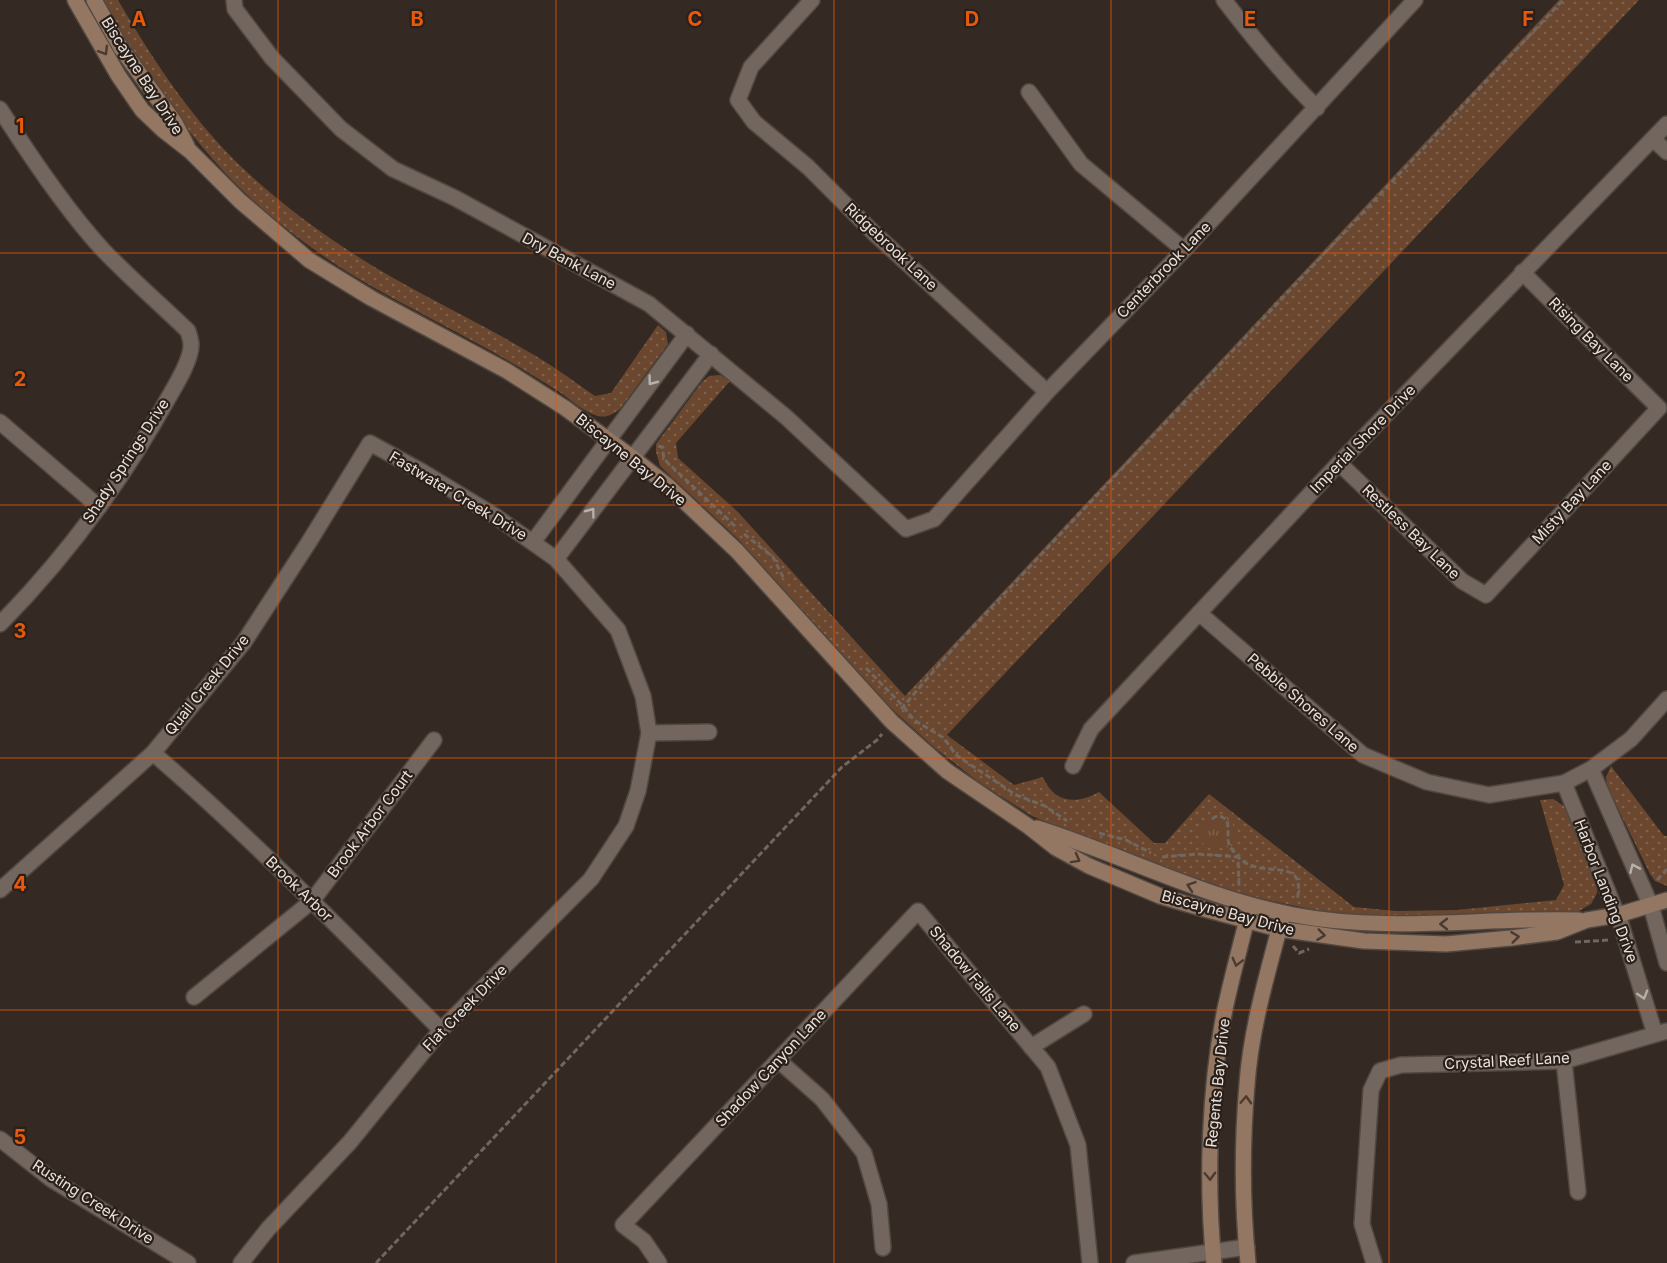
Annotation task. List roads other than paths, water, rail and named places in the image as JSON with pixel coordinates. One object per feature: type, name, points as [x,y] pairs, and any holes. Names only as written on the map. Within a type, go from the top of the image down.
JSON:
[{"type":"street","name":"Biscayne Bay Drive","points":[[75,0],[118,75],[142,110],[190,151],[240,201],[309,260],[371,298],[507,371],[565,408],[633,458],[667,485],[736,551],[892,722],[947,771],[1028,826],[1056,848],[1089,866],[1160,896],[1279,929],[1364,941],[1446,944],[1511,938],[1557,932],[1587,920]]},
{"type":"street","name":"Biscayne Bay Drive","points":[[94,0],[121,48],[175,123],[190,151]]},
{"type":"street","name":"Dry Bank Lane","points":[[234,0],[236,9],[272,58],[341,129],[393,169],[455,198],[639,299],[687,334],[786,417],[906,529]]},
{"type":"street","name":"Ridgebrook Lane","points":[[812,0],[751,67],[738,100],[754,122],[808,167],[874,233],[1047,392]]},
{"type":"street","points":[[1224,0],[1263,51],[1317,108]]},
{"type":"street","name":"Centerbrook Lane","points":[[906,529],[934,519],[1047,392],[1184,250],[1416,0]]},
{"type":"street","points":[[1029,92],[1081,164],[1184,250]]},
{"type":"street","name":"Shady Springs Drive","points":[[0,109],[24,147],[104,250],[188,331],[192,345],[182,373],[154,424],[99,507],[0,624]]},
{"type":"street","name":"Imperial Shore Drive","points":[[1073,766],[1090,729],[1339,463],[1667,123]]},
{"type":"street","points":[[1653,139],[1667,152]]},
{"type":"street","name":"Rising Bay Lane","points":[[1522,272],[1659,408]]},
{"type":"street","points":[[533,542],[687,334]]},
{"type":"street","points":[[556,559],[711,354]]},
{"type":"street","name":"Misty Bay Lane","points":[[1486,595],[1659,408]]},
{"type":"street","points":[[0,422],[99,507]]},
{"type":"street","name":"Fastwater Creek Drive","points":[[370,444],[422,471],[495,516],[556,559],[618,630],[643,696],[649,733]]},
{"type":"street","name":"Quail Creek Drive","points":[[0,890],[153,753],[244,642],[370,444]]},
{"type":"street","name":"Restless Bay Lane","points":[[1339,463],[1462,581],[1486,595]]},
{"type":"street","name":"Pebble Shores Lane","points":[[1199,613],[1363,755],[1427,782],[1489,795],[1564,783],[1590,770],[1632,739],[1667,699]]},
{"type":"street","points":[[649,733],[709,732]]},
{"type":"street","name":"Flat Creek Drive","points":[[241,1263],[268,1229],[350,1142],[441,1030],[591,879],[626,826],[638,791],[649,733]]},
{"type":"street","name":"Brook Arbor Court","points":[[194,997],[312,901],[434,740]]},
{"type":"street","name":"Brook Arbor","points":[[153,753],[188,783],[312,901],[441,1030]]},
{"type":"street","name":"Harbor Landing Drive","points":[[1590,770],[1651,906],[1667,963]]},
{"type":"street","name":"Harbor Landing Drive","points":[[1564,783],[1618,915],[1661,1033]]},
{"type":"street","name":"Biscayne Bay Drive","points":[[1028,826],[1062,836],[1182,883],[1251,906],[1364,924],[1587,920],[1618,915],[1667,900]]},
{"type":"street","name":"Regents Bay Drive","points":[[1213,1258],[1209,1167],[1214,1095],[1225,1010],[1251,906]]},
{"type":"street","name":"Shadow Falls Lane","points":[[918,910],[1048,1067],[1078,1145],[1090,1263]]},
{"type":"street","name":"Shadow Canyon Lane","points":[[659,1263],[644,1241],[623,1225],[918,910]]},
{"type":"street","name":"Regents Bay Drive","points":[[1248,1263],[1243,1159],[1247,1082],[1258,1016],[1284,913]]},
{"type":"street","points":[[1031,1047],[1084,1014]]},
{"type":"street","name":"Crystal Reef Lane","points":[[1374,1263],[1362,1224],[1371,1090],[1380,1071],[1401,1065],[1564,1061],[1661,1033]]},
{"type":"street","points":[[778,1060],[822,1099],[864,1153],[879,1204],[883,1248]]},
{"type":"street","points":[[1564,1061],[1578,1192]]},
{"type":"street","name":"Rusting Creek Drive","points":[[0,1139],[51,1179],[188,1263]]},
{"type":"street","points":[[1134,1263],[1213,1258],[1247,1247]]}]
